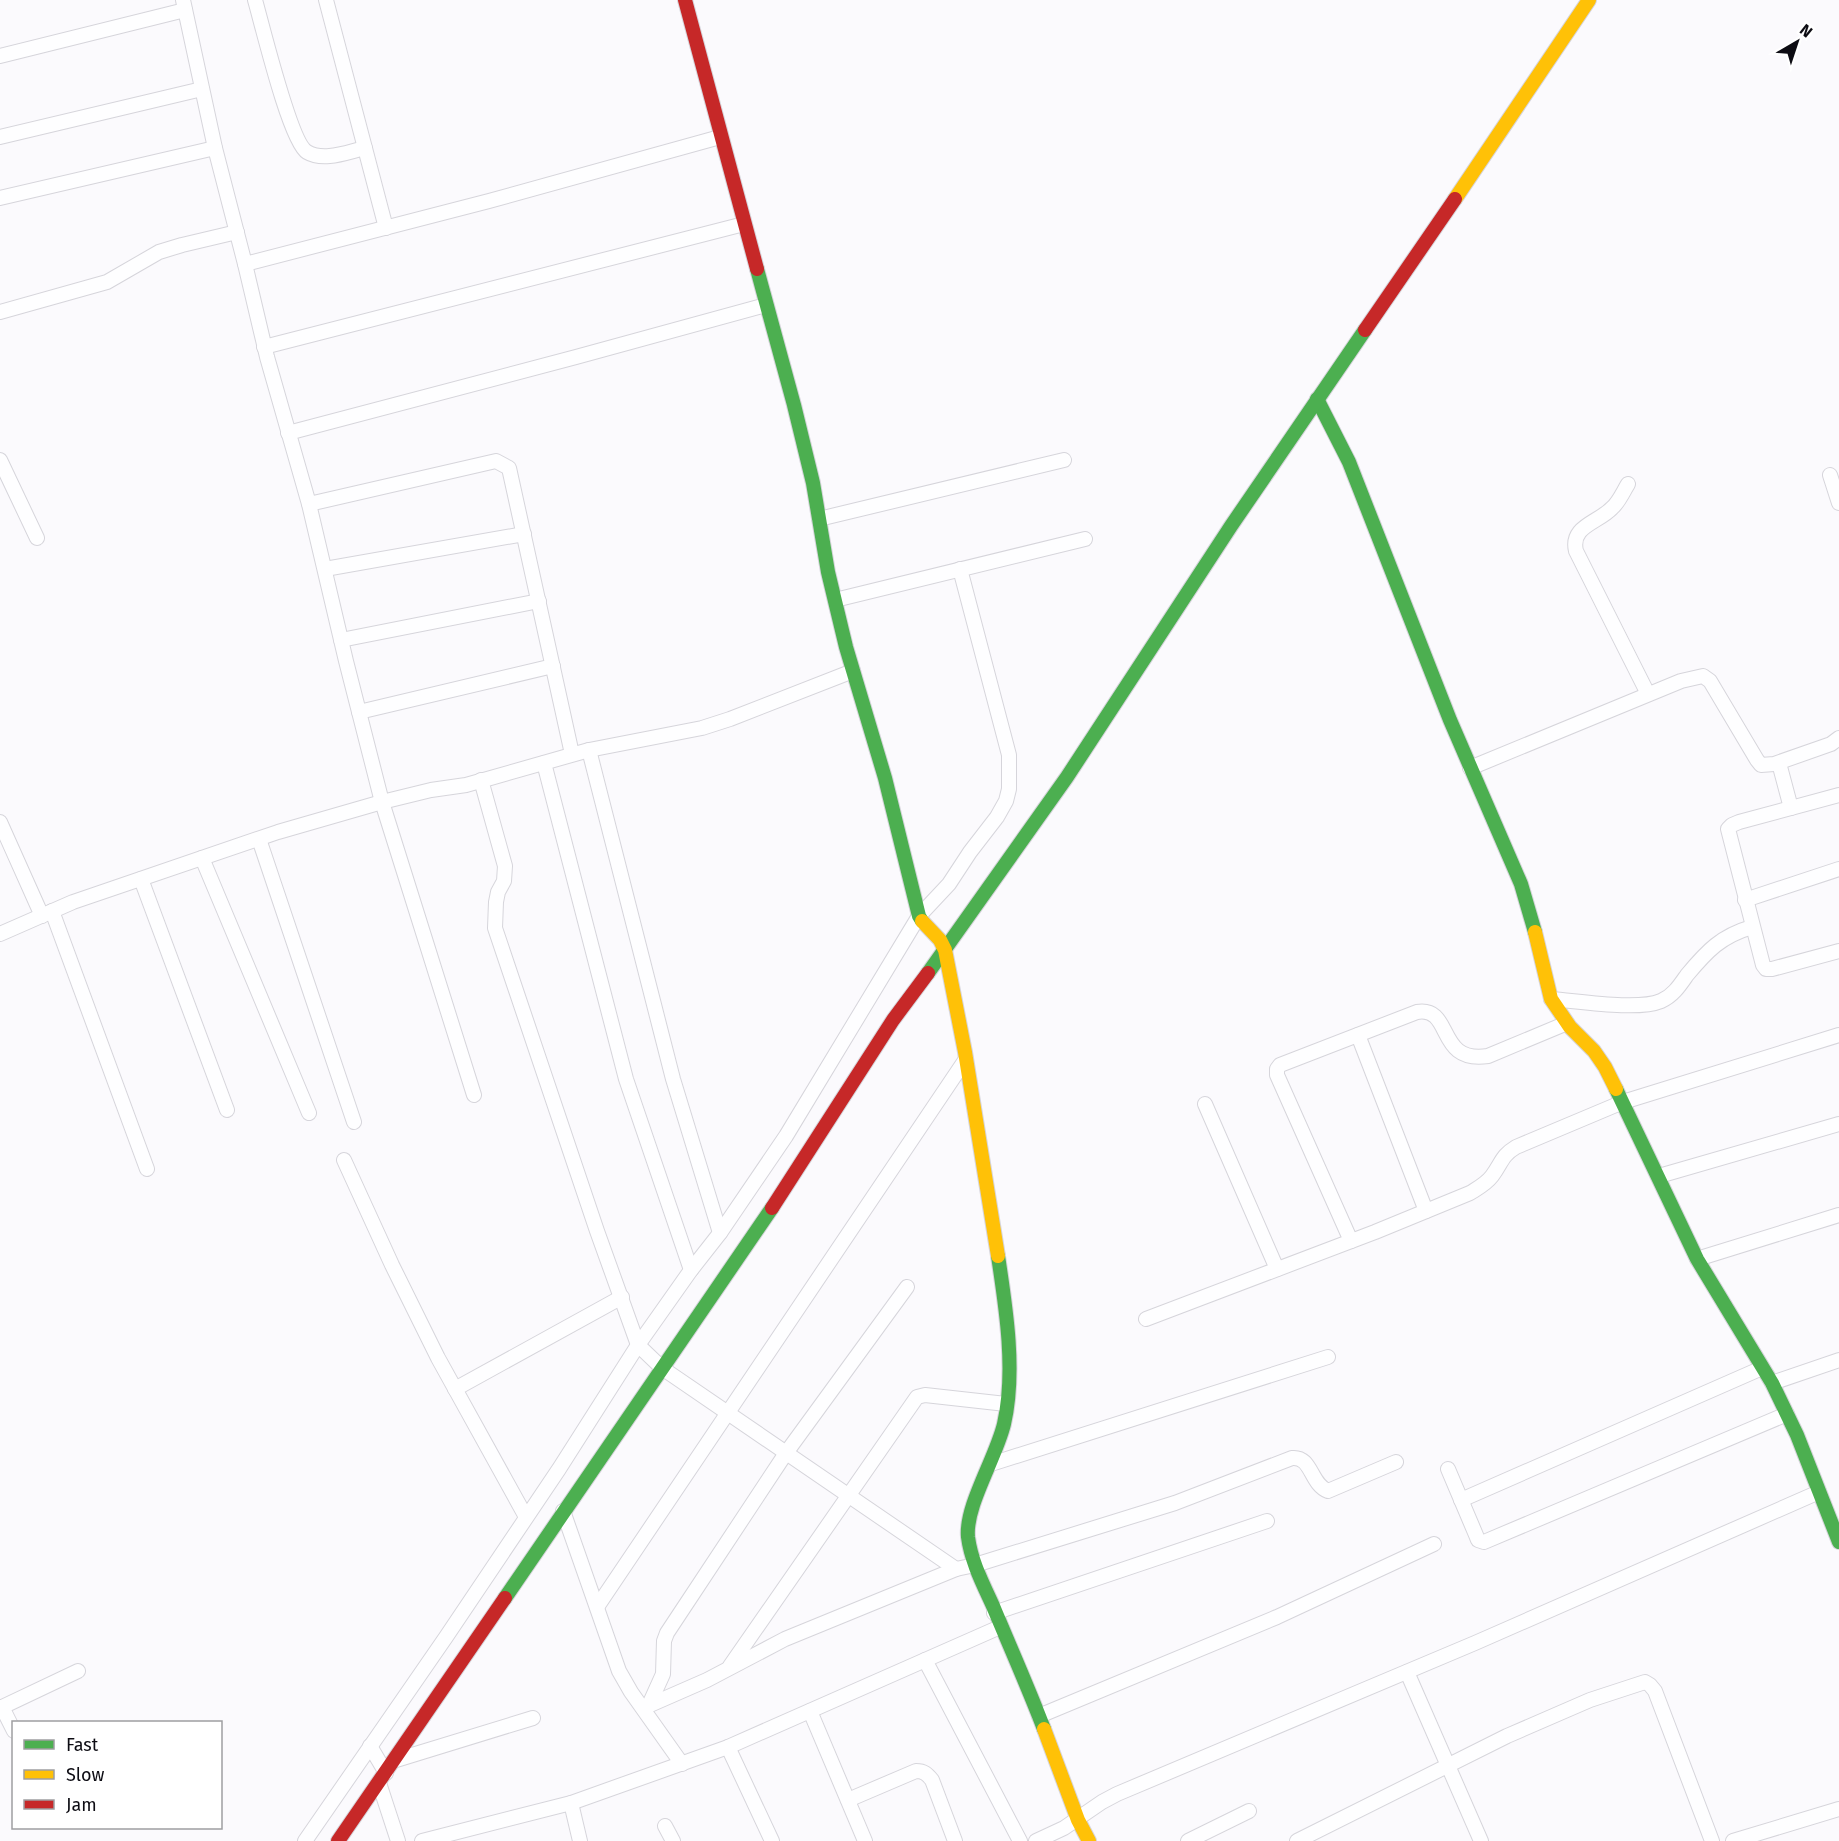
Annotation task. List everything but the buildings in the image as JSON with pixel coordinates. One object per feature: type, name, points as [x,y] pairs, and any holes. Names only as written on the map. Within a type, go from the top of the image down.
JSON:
[{"type":"street","points":[[255,0],[283,97],[300,146],[307,152],[328,156],[365,148]]},
{"type":"street","points":[[326,0],[386,228]]},
{"type":"street","points":[[685,0],[720,137],[797,416],[813,483],[835,600],[853,671],[885,778],[923,922],[942,944],[966,1059],[1005,1300],[1009,1375],[1004,1424],[991,1464],[972,1509],[968,1536],[975,1565],[994,1613],[1039,1716],[1078,1820],[1089,1841]]},
{"type":"street","points":[[338,1841],[382,1774],[396,1760],[658,1365],[766,1215],[942,944],[1067,777],[1231,526],[1589,0]]},
{"type":"street","points":[[0,56],[184,5],[215,148],[264,347],[309,504],[358,712],[382,802],[474,1095]]},
{"type":"street","points":[[0,137],[202,89]]},
{"type":"street","points":[[245,264],[720,137]]},
{"type":"street","points":[[0,198],[215,148]]},
{"type":"street","points":[[264,347],[744,224]]},
{"type":"street","points":[[0,312],[107,282],[159,252],[237,232]]},
{"type":"street","points":[[288,433],[766,305]]},
{"type":"street","points":[[1317,399],[1349,462],[1426,662],[1521,884],[1551,999],[1567,1023],[1594,1051],[1623,1102],[1697,1259],[1772,1383],[1797,1435],[1839,1542]]},
{"type":"street","points":[[0,460],[37,538]]},
{"type":"street","points":[[819,519],[1064,460]]},
{"type":"street","points":[[309,504],[496,461],[509,468],[572,754]]},
{"type":"street","points":[[1830,475],[1839,503]]},
{"type":"street","points":[[1628,484],[1612,508],[1578,533],[1574,543],[1647,694]]},
{"type":"street","points":[[325,569],[524,534]]},
{"type":"street","points":[[835,600],[1085,539]]},
{"type":"street","points":[[304,1841],[371,1748],[691,1270],[720,1233],[786,1136],[923,922],[1006,801],[1009,789],[1010,755],[960,569]]},
{"type":"street","points":[[341,640],[539,601]]},
{"type":"street","points":[[358,712],[553,666]]},
{"type":"street","points":[[0,934],[47,913],[259,839],[382,802],[481,780],[572,754],[702,728],[853,671]]},
{"type":"street","points":[[1470,768],[1647,694],[1681,681],[1703,676],[1710,681],[1719,694],[1761,765],[1779,763],[1838,740]]},
{"type":"street","points":[[589,750],[673,1079],[720,1233]]},
{"type":"street","points":[[544,762],[626,1079],[691,1270]]},
{"type":"street","points":[[1779,763],[1791,808]]},
{"type":"street","points":[[481,780],[505,866],[504,881],[496,902],[495,928],[597,1231],[640,1347],[658,1365],[956,1569]]},
{"type":"street","points":[[1839,795],[1739,822],[1728,829],[1762,965],[1766,969],[1772,969],[1839,951]]},
{"type":"street","points":[[0,822],[47,913],[147,1169]]},
{"type":"street","points":[[259,839],[354,1122]]},
{"type":"street","points":[[202,858],[309,1113]]},
{"type":"street","points":[[1745,900],[1839,869]]},
{"type":"street","points":[[141,879],[228,1110]]},
{"type":"street","points":[[1551,999],[1617,1005],[1658,1002],[1668,998],[1710,949],[1726,936],[1752,927]]},
{"type":"street","points":[[1351,1241],[1277,1069],[1287,1061],[1426,1010],[1435,1014],[1455,1050],[1475,1058],[1488,1056],[1567,1023]]},
{"type":"street","points":[[1358,1035],[1426,1211]]},
{"type":"street","points":[[1146,1319],[1351,1241],[1484,1186],[1505,1154],[1516,1147],[1623,1102],[1839,1035]]},
{"type":"street","points":[[597,1607],[966,1059]]},
{"type":"street","points":[[1205,1104],[1277,1269]]},
{"type":"street","points":[[1659,1176],[1839,1124]]},
{"type":"street","points":[[344,1160],[392,1265],[455,1389],[526,1517]]},
{"type":"street","points":[[1697,1259],[1839,1215]]},
{"type":"street","points":[[646,1706],[663,1674],[664,1641],[667,1633],[786,1453],[907,1287]]},
{"type":"street","points":[[455,1389],[622,1297]]},
{"type":"street","points":[[991,1464],[1328,1357]]},
{"type":"street","points":[[1772,1383],[1839,1360]]},
{"type":"street","points":[[1461,1500],[1762,1368]]},
{"type":"street","points":[[728,1669],[917,1397],[926,1395],[1006,1404]]},
{"type":"street","points":[[1448,1469],[1478,1540],[1488,1541],[1787,1414]]},
{"type":"street","points":[[646,1706],[728,1669],[785,1639],[956,1569],[1175,1503],[1292,1458],[1299,1457],[1305,1461],[1316,1484],[1328,1491],[1396,1462]]},
{"type":"street","points":[[1036,1841],[1078,1820],[1102,1802],[1118,1794],[1407,1672],[1819,1492]]},
{"type":"street","points":[[563,1511],[619,1671],[631,1692],[646,1706],[682,1764]]},
{"type":"street","points":[[994,1613],[1267,1521]]},
{"type":"street","points":[[1039,1716],[1277,1617],[1434,1544]]},
{"type":"street","points":[[422,1841],[570,1803],[728,1747],[1000,1627]]},
{"type":"street","points":[[925,1660],[1020,1841]]},
{"type":"street","points":[[12,1727],[1,1708],[78,1671]]},
{"type":"street","points":[[1407,1672],[1481,1841]]},
{"type":"street","points":[[1297,1841],[1507,1736],[1590,1700],[1645,1682],[1655,1691],[1712,1841]]},
{"type":"street","points":[[810,1711],[865,1841]]},
{"type":"street","points":[[396,1760],[533,1718]]},
{"type":"street","points":[[728,1747],[772,1841]]},
{"type":"street","points":[[371,1748],[382,1774],[398,1841]]},
{"type":"street","points":[[848,1800],[916,1771],[922,1771],[932,1780],[955,1841]]},
{"type":"street","points":[[570,1803],[580,1841]]},
{"type":"street","points":[[1733,1841],[1839,1809]]},
{"type":"street","points":[[1188,1841],[1249,1811]]},
{"type":"street","points":[[665,1826],[673,1841]]},
{"type":"traffic: fast","points":[[757,269],[813,483],[828,572],[846,647],[885,778],[922,921]]},
{"type":"traffic: fast","points":[[928,973],[1067,777],[1231,526],[1365,330]]},
{"type":"traffic: fast","points":[[1317,399],[1349,462],[1450,720],[1521,884],[1535,932]]},
{"type":"traffic: fast","points":[[1616,1089],[1697,1259],[1772,1383],[1797,1435],[1839,1542]]},
{"type":"traffic: fast","points":[[505,1598],[772,1208]]},
{"type":"traffic: fast","points":[[998,1256],[1008,1340],[1008,1404],[1000,1437],[971,1511],[968,1537],[978,1572],[1044,1729]]},
{"type":"traffic: slow","points":[[1455,199],[1589,0]]},
{"type":"traffic: slow","points":[[922,921],[940,940],[945,950],[965,1052],[998,1256]]},
{"type":"traffic: slow","points":[[1535,932],[1551,999],[1570,1027],[1594,1051],[1616,1089]]},
{"type":"traffic: slow","points":[[1044,1729],[1078,1820],[1089,1841]]},
{"type":"traffic: jam","points":[[685,0],[757,269]]},
{"type":"traffic: jam","points":[[1365,330],[1455,199]]},
{"type":"traffic: jam","points":[[772,1208],[893,1020],[928,973]]},
{"type":"traffic: jam","points":[[338,1841],[505,1598]]}]
